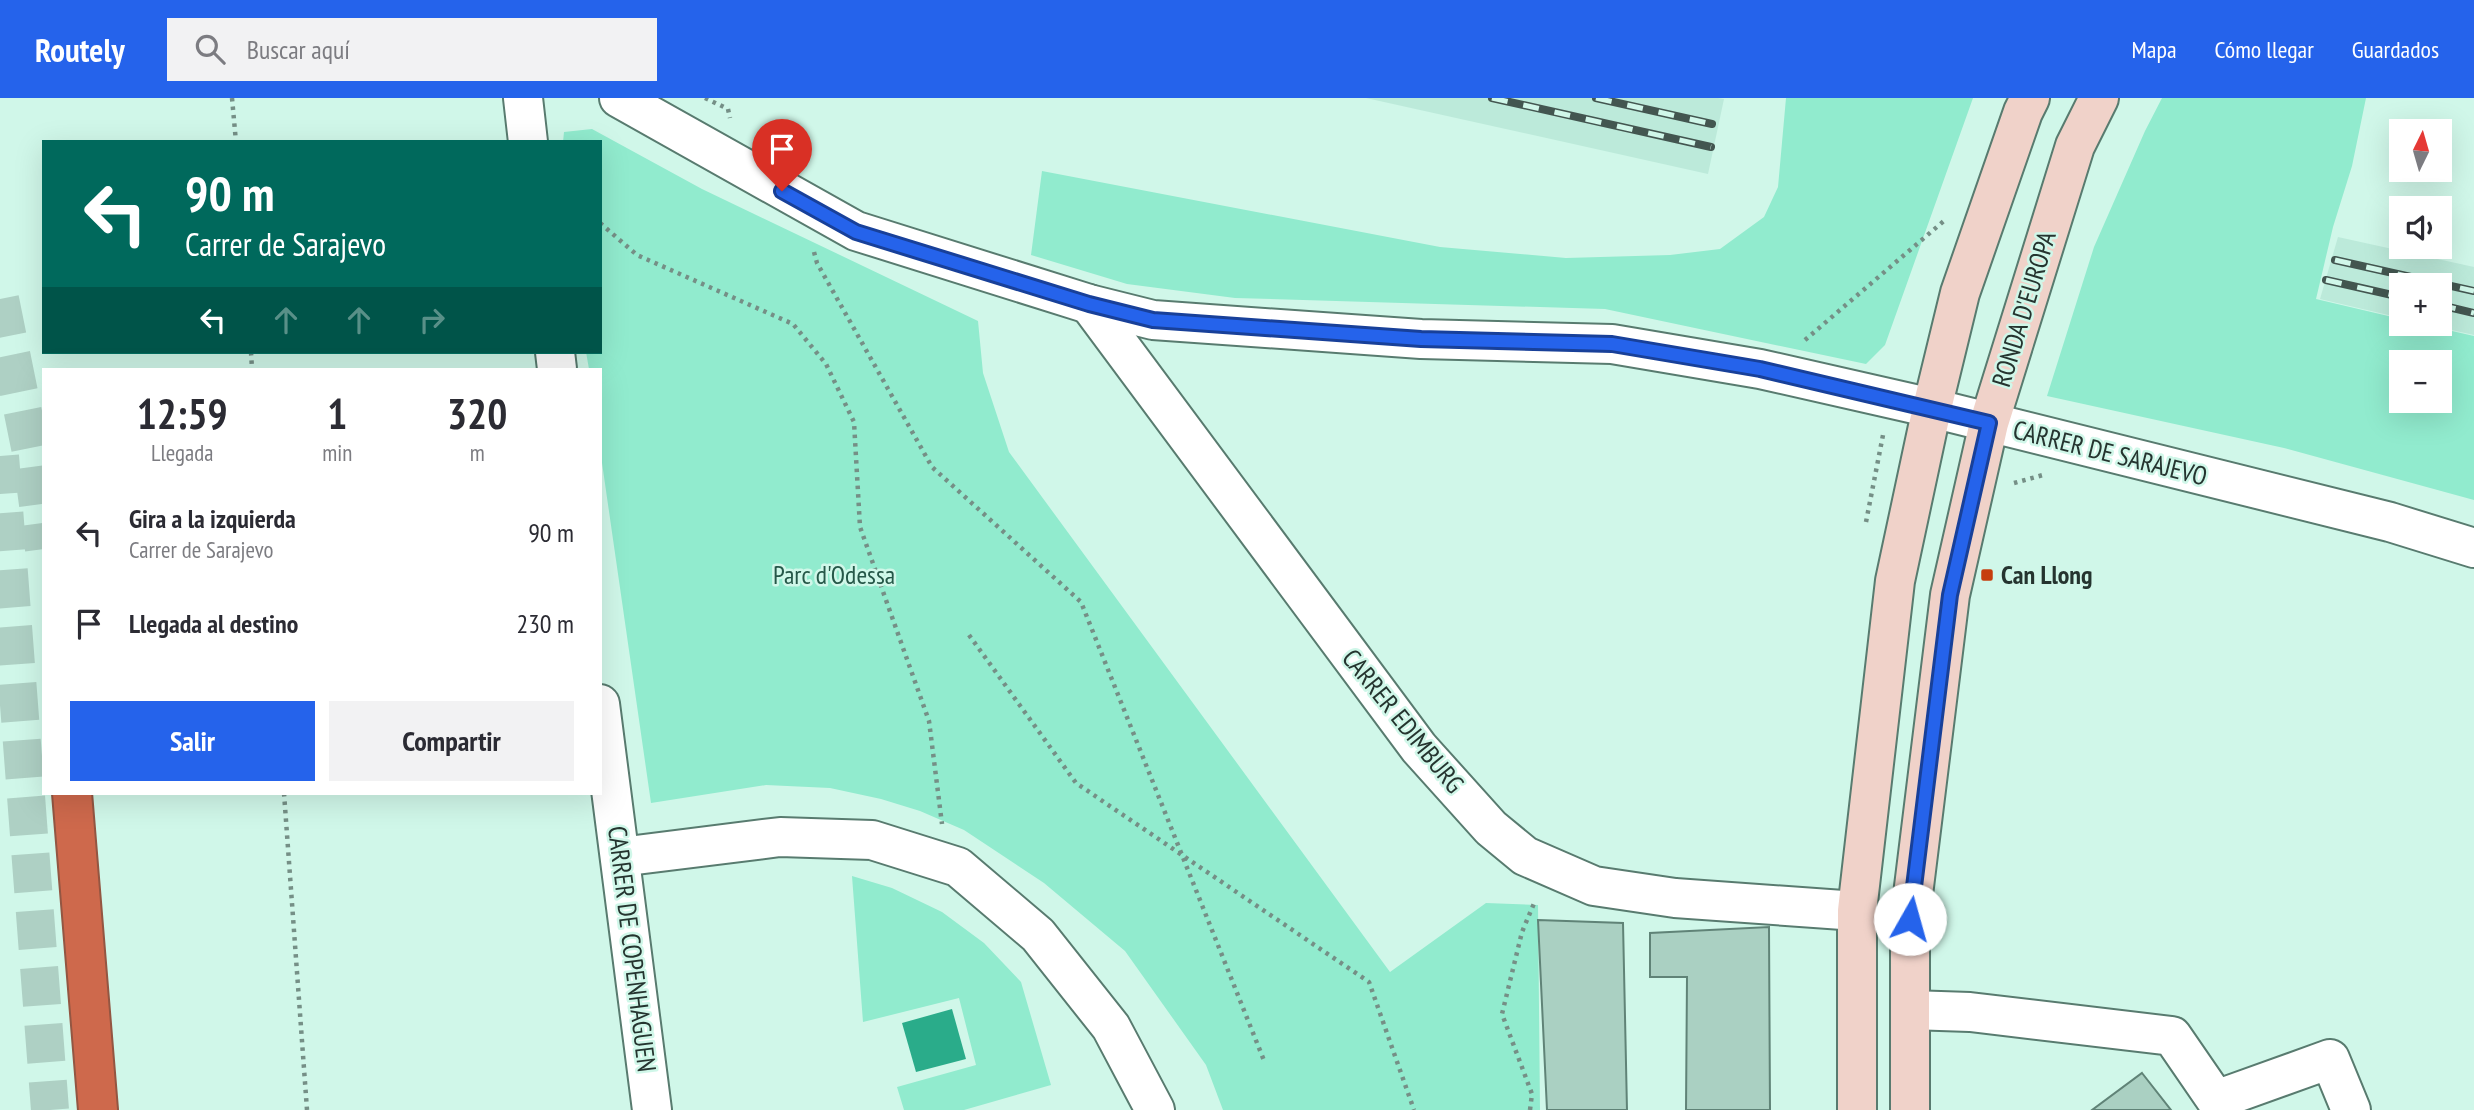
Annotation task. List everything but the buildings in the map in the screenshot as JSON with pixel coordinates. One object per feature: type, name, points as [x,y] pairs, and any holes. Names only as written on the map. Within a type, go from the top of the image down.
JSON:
[{"type":"highway","points":[[72,795],[98,1110]]},
{"type":"street","points":[[523,98],[528,140]]},
{"type":"street","name":"CARRER DE SARAJEVO","points":[[619,98],[856,232],[1089,304],[1153,320],[1421,339],[1612,344],[1760,369],[1932,408],[2390,522],[2474,548]]},
{"type":"street","points":[[1857,1110],[1857,911],[1895,581],[1960,293],[2030,98]]},
{"type":"street","name":"RONDA D'EUROPA","points":[[1910,1110],[1910,919],[1950,595],[1989,423],[2075,146],[2099,98]]},
{"type":"street","name":"CARRER EDIMBURG","points":[[1089,304],[1419,748],[1491,828],[1525,856],[1594,886],[1675,898],[1857,911]]},
{"type":"street","name":"CARRER DE COPENHAGUEN","points":[[602,719],[652,1110]]},
{"type":"street","points":[[620,857],[780,837],[872,840],[958,867],[1038,935],[1111,1027],[1155,1110]]},
{"type":"street","points":[[1910,1010],[1970,1012],[2172,1036],[2216,1100],[2330,1059],[2351,1110]]},
{"type":"path","points":[[232,98],[236,140]]},
{"type":"path","points":[[801,201],[817,263],[932,467],[1081,602],[1265,1063]]},
{"type":"path","points":[[1799,344],[1945,220]]},
{"type":"path","points":[[602,225],[637,256],[793,324],[826,364],[854,422],[860,527],[929,721],[946,863]]},
{"type":"path","points":[[969,635],[1076,783],[1369,982],[1413,1108]]},
{"type":"path","points":[[284,795],[307,1110]]},
{"type":"path","points":[[1530,1110],[1532,1094],[1502,1014],[1522,932],[1549,866]]},
{"type":"shaded area","points":[[1366,98],[1718,98],[1724,99],[1708,174]]},
{"type":"shaded area","points":[[2338,237],[2389,248],[2389,259],[2438,259],[2474,267],[2474,335],[2452,330],[2452,273],[2389,273],[2389,315],[2320,299]]},
{"type":"shaded area","points":[[952,1009],[966,1059],[916,1072],[902,1023]]},
{"type":"green space","points":[[1786,98],[1973,98],[1885,345],[1866,364],[1605,309],[1235,298],[1127,284],[1031,255],[1042,171],[1440,247],[1566,258],[1670,255],[1720,249],[1764,217],[1778,187]]},
{"type":"green space","points":[[2162,98],[2366,98],[2352,166],[2333,227],[2316,299],[2389,316],[2389,336],[2452,336],[2452,331],[2474,336],[2474,500],[2284,448],[2047,396],[2094,247]]},
{"type":"green space","name":"Parc d'Odessa","points":[[592,129],[702,189],[978,321],[983,373],[1009,452],[1390,972],[1486,903],[1538,905],[1540,1110],[1223,1110],[1206,1065],[1125,951],[1044,883],[964,830],[920,811],[830,788],[766,785],[651,803],[602,463],[602,368],[589,368],[586,354],[602,354],[602,140],[563,140],[564,132]]},
{"type":"green space","points":[[852,876],[892,888],[942,912],[984,943],[1021,982],[1051,1085],[964,1110],[904,1110],[897,1087],[976,1065],[959,998],[863,1022]]},
{"type":"tunnel","points":[[0,299],[31,452],[42,534]]},
{"type":"tunnel","points":[[0,456],[50,1110]]},
{"type":"railway","points":[[1492,98],[1711,147]]},
{"type":"railway","points":[[1596,98],[1712,124]]},
{"type":"railway","points":[[2335,260],[2474,291]]},
{"type":"railway","points":[[2326,280],[2389,294]]},
{"type":"railway","points":[[2452,308],[2474,313]]},
{"type":"place","name":"Can Llong","points":[[1987,575]]},
{"type":"route","points":[[782,191],[856,232],[1089,304],[1153,320],[1421,339],[1612,344],[1760,369],[1989,423],[1950,595],[1910,919]]}]
